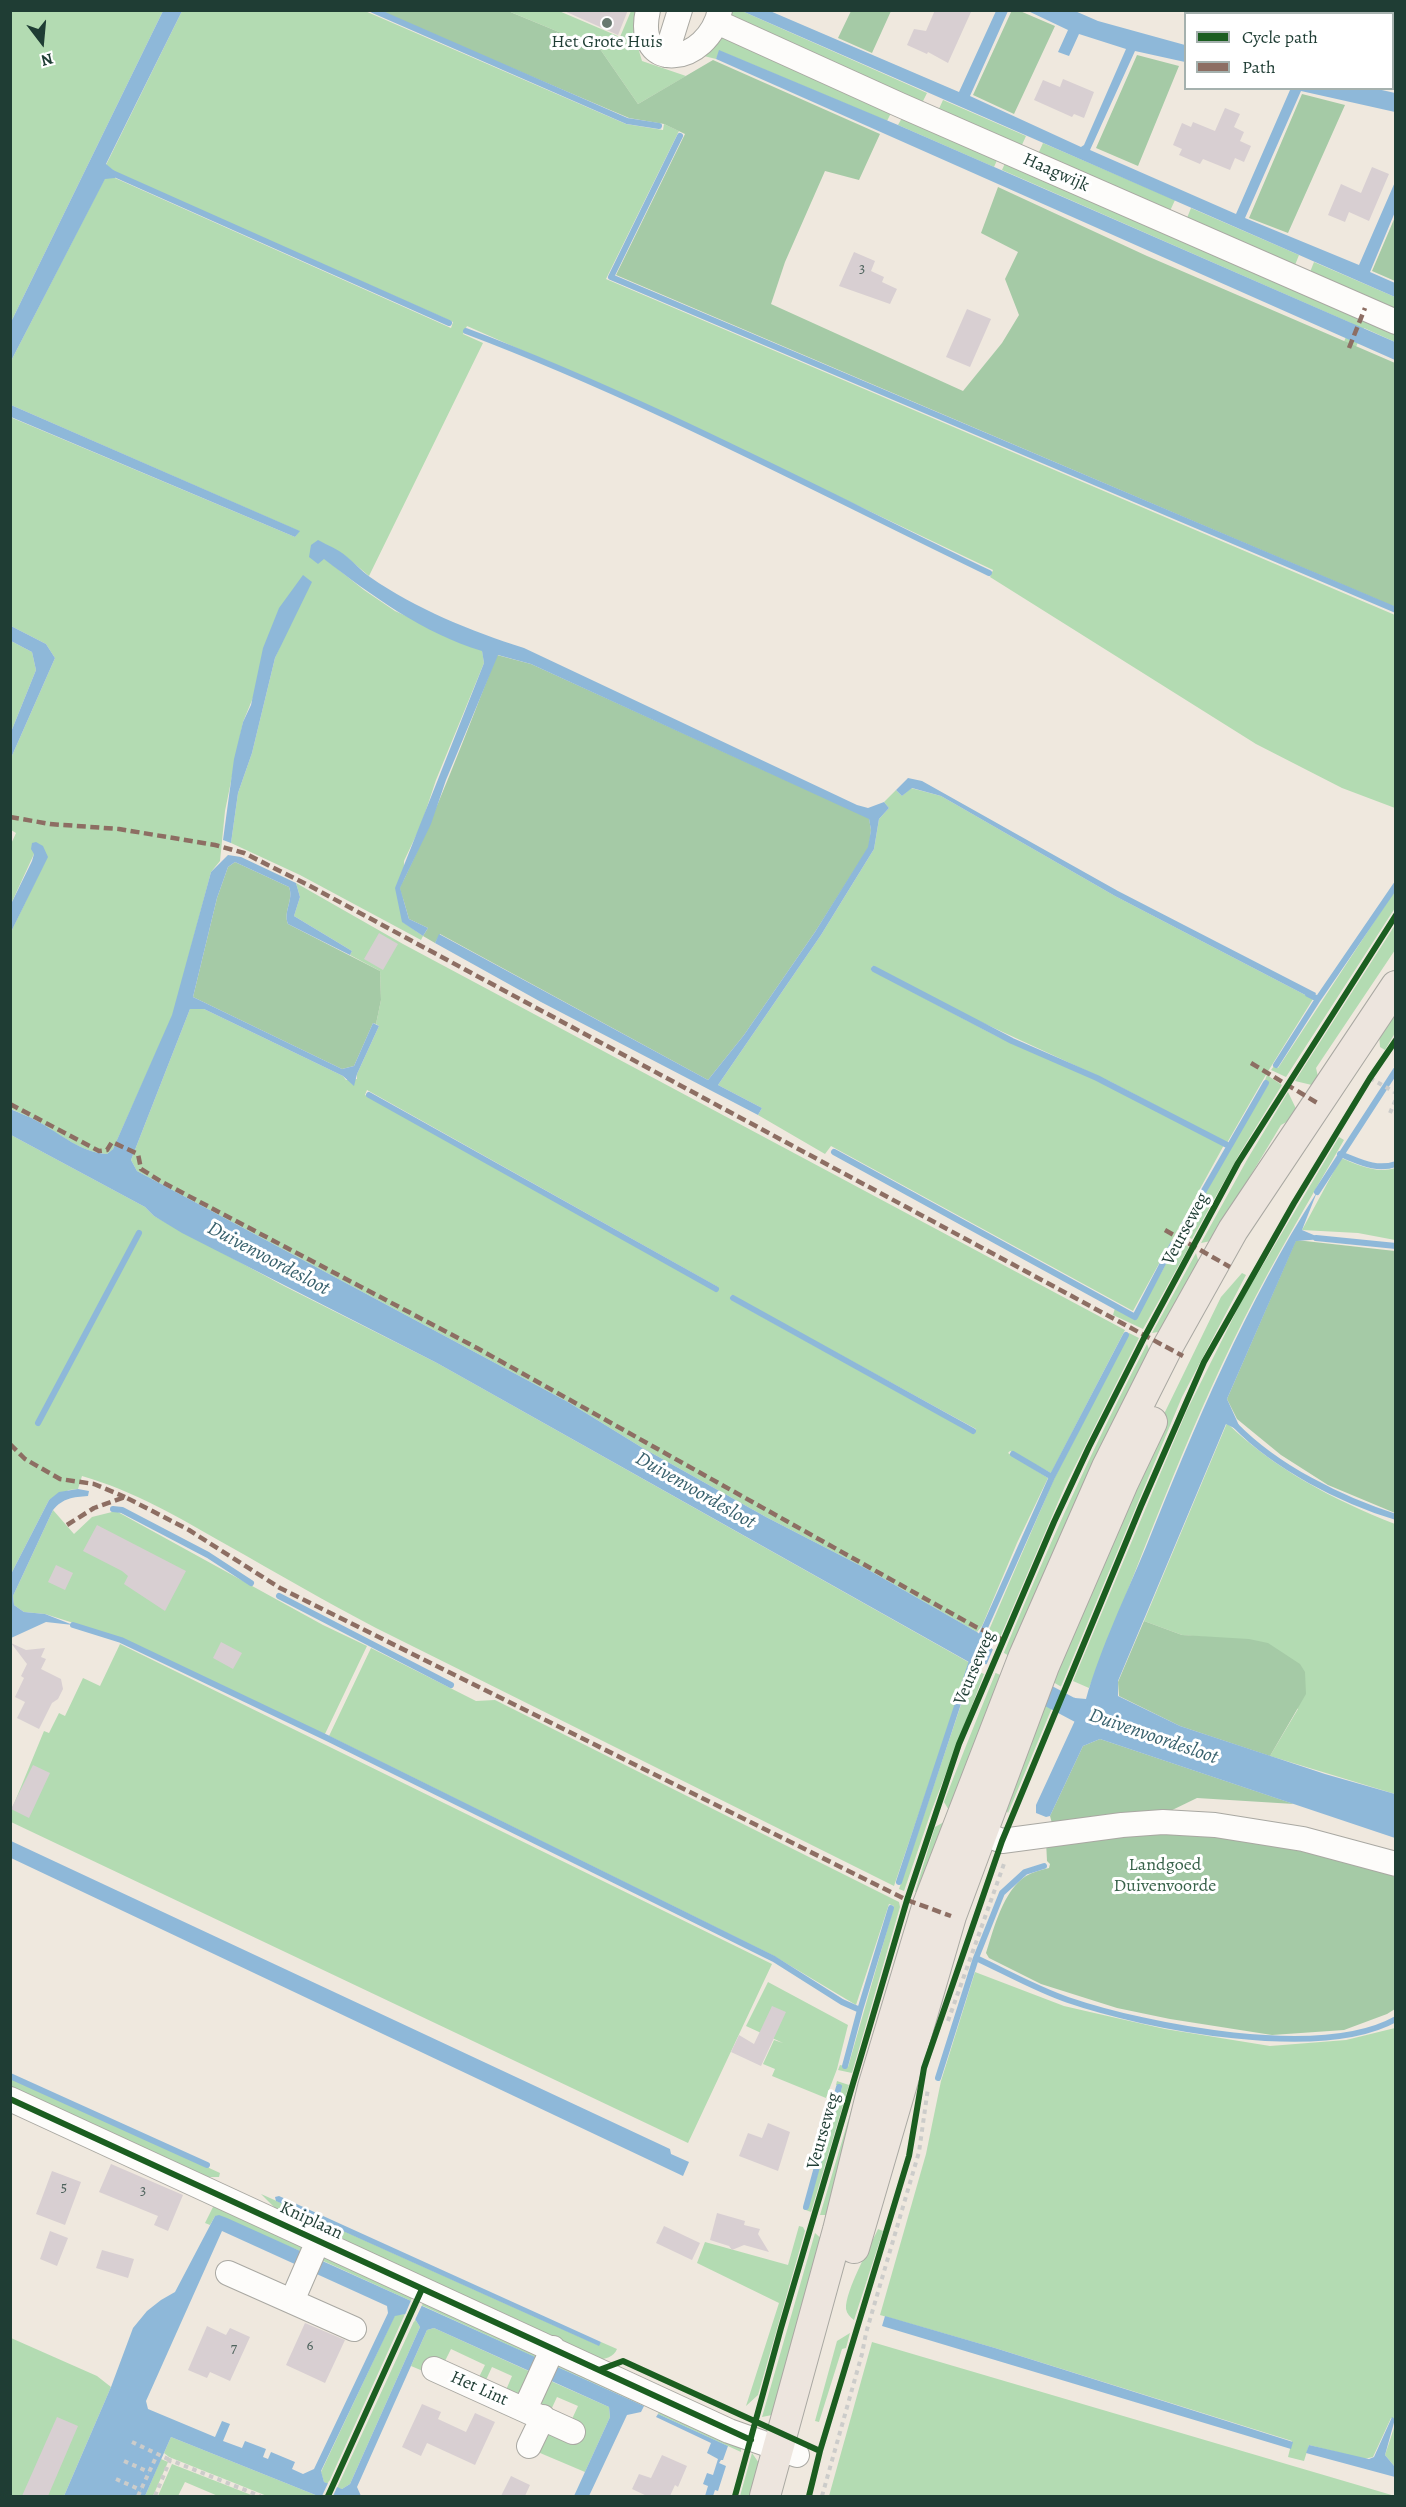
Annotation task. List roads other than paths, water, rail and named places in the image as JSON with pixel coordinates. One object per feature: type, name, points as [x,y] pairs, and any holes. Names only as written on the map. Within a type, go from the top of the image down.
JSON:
[{"type":"main road","name":"Veurseweg","points":[[786,2496],[788,2452],[838,2230],[873,2087],[927,1907],[969,1827],[1107,1467],[1167,1348],[1233,1230],[1316,1109],[1395,986]]},
{"type":"main road","name":"Veurseweg","points":[[765,2496],[788,2452]]},
{"type":"street","points":[[648,10],[648,37],[655,50],[666,55],[680,10]]},
{"type":"street","name":"Haagwijk","points":[[666,55],[682,56],[697,48],[718,16],[927,117],[1395,322]]},
{"type":"street","points":[[969,1827],[1002,1841],[1122,1825],[1164,1822],[1215,1825],[1303,1839],[1395,1864]]},
{"type":"street","name":"Kniplaan","points":[[10,2099],[316,2246],[729,2431],[788,2452]]},
{"type":"street","points":[[292,2301],[316,2246]]},
{"type":"street","points":[[228,2273],[354,2330]]},
{"type":"street","name":"Het Lint","points":[[530,2446],[538,2381],[551,2352]]},
{"type":"street","name":"Het Lint","points":[[434,2369],[573,2432]]},
{"type":"water","points":[[163,11],[182,11],[106,164],[117,173],[115,178],[105,179],[11,361],[11,322]]},
{"type":"water","points":[[742,11],[770,11],[959,92],[996,11],[1008,11],[970,96],[1081,147],[1084,145],[1126,49],[1079,34],[1069,56],[1058,52],[1068,30],[1028,11],[1075,11],[1098,21],[1184,45],[1184,62],[1135,51],[1090,150],[1236,214],[1290,90],[1382,90],[1395,93],[1395,112],[1301,91],[1245,218],[1359,265],[1395,182],[1395,212],[1370,272],[1395,283],[1395,297]]},
{"type":"water","points":[[719,50],[898,125],[1395,342],[1395,360],[716,59]]},
{"type":"water","points":[[11,405],[300,531],[295,537],[11,417]]},
{"type":"water","points":[[318,540],[336,549],[388,589],[425,609],[464,627],[524,648],[857,805],[868,808],[884,802],[889,808],[879,819],[874,849],[821,935],[718,1085],[762,1108],[758,1115],[541,1002],[435,943],[439,934],[708,1080],[744,1035],[815,932],[868,847],[871,830],[869,819],[531,664],[498,655],[446,780],[431,824],[400,888],[409,919],[428,928],[423,936],[402,922],[395,888],[484,663],[482,651],[419,624],[380,600],[324,559],[318,564],[309,557],[311,545]]},
{"type":"water","points":[[303,575],[312,582],[275,658],[252,753],[238,793],[231,843],[223,840],[234,759],[243,722],[251,705],[263,648],[279,608]]},
{"type":"water","points":[[11,626],[46,644],[55,658],[11,758],[11,732],[36,670],[32,652],[11,641]]},
{"type":"water","points":[[908,778],[922,781],[1118,891],[1316,993],[1313,999],[1115,896],[941,796],[912,788],[902,796],[896,790]]},
{"type":"water","points":[[36,842],[43,846],[48,857],[11,932],[11,904],[32,861],[34,854],[31,849],[32,843]]},
{"type":"water","points":[[228,855],[241,857],[296,883],[300,897],[294,916],[352,951],[350,955],[288,924],[289,887],[235,862],[228,867],[217,898],[193,997],[342,1069],[354,1066],[373,1023],[379,1026],[357,1074],[354,1086],[343,1076],[204,1009],[190,1009],[131,1160],[137,1171],[568,1402],[641,1447],[766,1517],[867,1569],[977,1632],[987,1640],[992,1649],[1075,1698],[1086,1699],[1098,1661],[1223,1365],[1267,1277],[1317,1192],[1302,1230],[1323,1239],[1296,1241],[1227,1399],[1242,1432],[1226,1424],[1118,1681],[1118,1696],[1180,1726],[1325,1774],[1395,1794],[1395,1838],[1100,1739],[1083,1746],[1050,1816],[1046,1817],[1036,1813],[1036,1805],[1078,1714],[1072,1705],[986,1664],[976,1666],[437,1363],[182,1233],[154,1216],[145,1207],[11,1135],[10,1109],[34,1119],[88,1150],[107,1154],[113,1149],[172,1015],[211,872]]},
{"type":"water","points":[[78,1489],[89,1491],[88,1496],[69,1499],[53,1510],[13,1596],[14,1605],[24,1612],[45,1614],[73,1625],[46,1622],[11,1638],[11,1574],[49,1500],[59,1492]]},
{"type":"water","points":[[11,1841],[670,2149],[671,2154],[689,2162],[683,2176],[11,1858]]},
{"type":"water","points":[[279,2196],[601,2342],[599,2346],[276,2201],[275,2197]]},
{"type":"water","points":[[215,2216],[227,2218],[644,2406],[641,2412],[627,2415],[589,2496],[574,2496],[610,2417],[609,2407],[434,2328],[427,2330],[357,2487],[361,2496],[318,2496],[171,2437],[145,2496],[64,2496],[111,2387],[133,2328],[147,2311],[175,2292]],"holes":[[[222,2231],[387,2306],[388,2313],[314,2469],[303,2474],[292,2469],[295,2462],[271,2452],[268,2459],[263,2457],[266,2449],[245,2441],[242,2448],[223,2441],[230,2424],[222,2421],[215,2437],[148,2409],[146,2401]],[[405,2314],[415,2319],[420,2327],[350,2484],[342,2489],[324,2482],[321,2471],[395,2316]]]},
{"type":"water","points":[[885,2316],[995,2348],[1293,2442],[1291,2449],[882,2326]]},
{"type":"water","points":[[658,2414],[728,2446],[723,2460],[719,2463],[726,2466],[718,2491],[715,2490],[713,2496],[705,2496],[708,2486],[703,2484],[707,2473],[713,2475],[718,2459],[707,2453],[711,2443],[656,2417]]},
{"type":"water","points":[[1392,2417],[1395,2419],[1385,2455],[1395,2467],[1395,2477],[1306,2453],[1309,2445],[1369,2459],[1374,2457]]},
{"type":"waterway","points":[[373,10],[627,121],[659,126]]},
{"type":"waterway","points":[[680,136],[611,277],[1396,610]]},
{"type":"waterway","points":[[110,172],[449,323]]},
{"type":"waterway","points":[[466,331],[533,357],[664,415],[989,573]]},
{"type":"waterway","points":[[1308,994],[1318,999],[1396,885]]},
{"type":"waterway","points":[[874,969],[1012,1041],[1097,1078],[1229,1146]]},
{"type":"waterway","points":[[1276,1065],[1318,999]]},
{"type":"waterway","points":[[1317,1192],[1396,1070]]},
{"type":"waterway","points":[[1183,1227],[1266,1083]]},
{"type":"waterway","points":[[369,1095],[716,1289]]},
{"type":"waterway","points":[[834,1152],[1135,1317],[1173,1244]]},
{"type":"waterway","points":[[1340,1154],[1374,1166],[1396,1164]]},
{"type":"waterway","points":[[38,1423],[139,1233]]},
{"type":"waterway","points":[[1316,1238],[1396,1246]]},
{"type":"waterway","points":[[733,1298],[973,1431]]},
{"type":"waterway","points":[[978,1643],[1052,1477],[1126,1335]]},
{"type":"waterway","points":[[1236,1426],[1270,1455],[1310,1480],[1332,1492],[1396,1517]]},
{"type":"waterway","points":[[1013,1454],[1052,1477]]},
{"type":"waterway","points":[[113,1509],[122,1510],[208,1555],[251,1583]]},
{"type":"waterway","points":[[279,1596],[451,1685]]},
{"type":"waterway","points":[[73,1625],[121,1640],[327,1738],[774,1959],[842,2002],[860,2010]]},
{"type":"waterway","points":[[899,1882],[973,1658]]},
{"type":"waterway","name":"Duivenvoordesloot","points":[[1024,1683],[1088,1717],[1101,1721]]},
{"type":"waterway","points":[[938,2078],[976,1958],[1002,1893],[1025,1872],[1044,1866]]},
{"type":"waterway","points":[[845,2066],[891,1908]]},
{"type":"waterway","points":[[976,1958],[1068,2000],[1142,2020],[1187,2029],[1280,2039],[1324,2038],[1364,2031],[1396,2019]]},
{"type":"waterway","points":[[10,2076],[207,2165]]},
{"type":"waterway","points":[[806,2207],[839,2087]]},
{"type":"place","name":"Het Grote Huis","points":[[607,23]]},
{"type":"park label","name":"Landgoed Duivenvoorde","points":[[1165,1876]]}]
